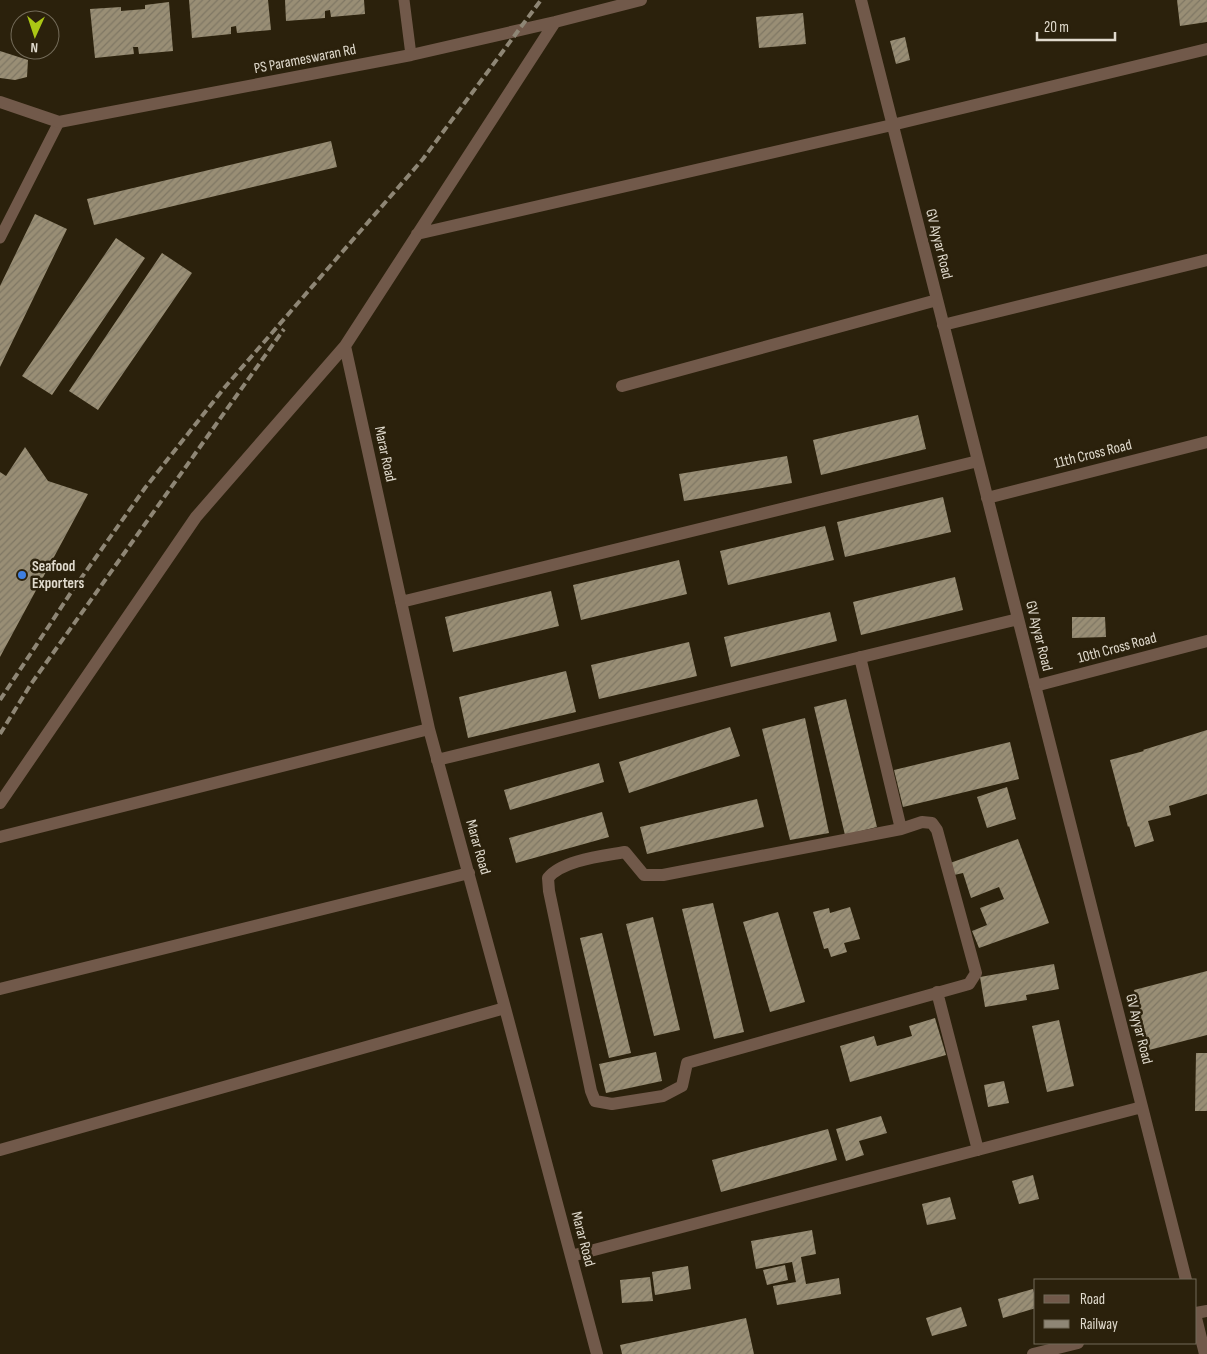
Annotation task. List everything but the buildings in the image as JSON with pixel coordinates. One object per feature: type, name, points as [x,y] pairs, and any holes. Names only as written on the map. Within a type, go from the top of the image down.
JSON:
[{"type":"street","name":"PS Parameswaran Rd","points":[[59,122],[412,56],[641,0]]},
{"type":"street","name":"GV Ayyar Road","points":[[861,0],[1186,1279]]},
{"type":"street","points":[[0,803],[196,517],[345,346],[555,22]]},
{"type":"street","points":[[417,234],[892,125],[1207,49]]},
{"type":"street","points":[[0,102],[59,122]]},
{"type":"street","points":[[943,324],[1207,260]]},
{"type":"street","points":[[622,386],[937,300]]},
{"type":"street","name":"Marar Road","points":[[345,346],[428,729],[469,872],[597,1354]]},
{"type":"street","name":"11th Cross Road","points":[[987,498],[1207,442]]},
{"type":"street","points":[[401,602],[978,461]]},
{"type":"street","points":[[437,760],[1018,618]]},
{"type":"street","name":"10th Cross Road","points":[[1035,686],[1207,641]]},
{"type":"street","points":[[860,657],[902,829]]},
{"type":"street","points":[[0,837],[428,729]]},
{"type":"street","points":[[922,822],[932,822],[937,830],[976,973],[969,984],[687,1063],[682,1086],[663,1096],[612,1104],[595,1101],[591,1091],[549,891],[548,878],[552,872],[576,862],[625,852],[644,875],[663,875],[902,829],[922,822]]},
{"type":"street","points":[[0,989],[469,872]]},
{"type":"street","points":[[937,992],[978,1150]]},
{"type":"street","points":[[0,1150],[505,1008]]},
{"type":"street","points":[[571,1256],[1142,1106]]},
{"type":"street","points":[[1197,1322],[1205,1354]]},
{"type":"street","points":[[1032,1354],[1074,1344]]},
{"type":"lane","points":[[404,0],[412,56]]},
{"type":"lane","points":[[0,238],[59,122]]},
{"type":"railway","points":[[0,700],[72,591],[145,488],[225,387],[423,159],[541,0]]},
{"type":"railway","points":[[0,734],[31,684],[284,329]]},
{"type":"place","name":"Seafood Exporters","points":[[22,575]]}]
